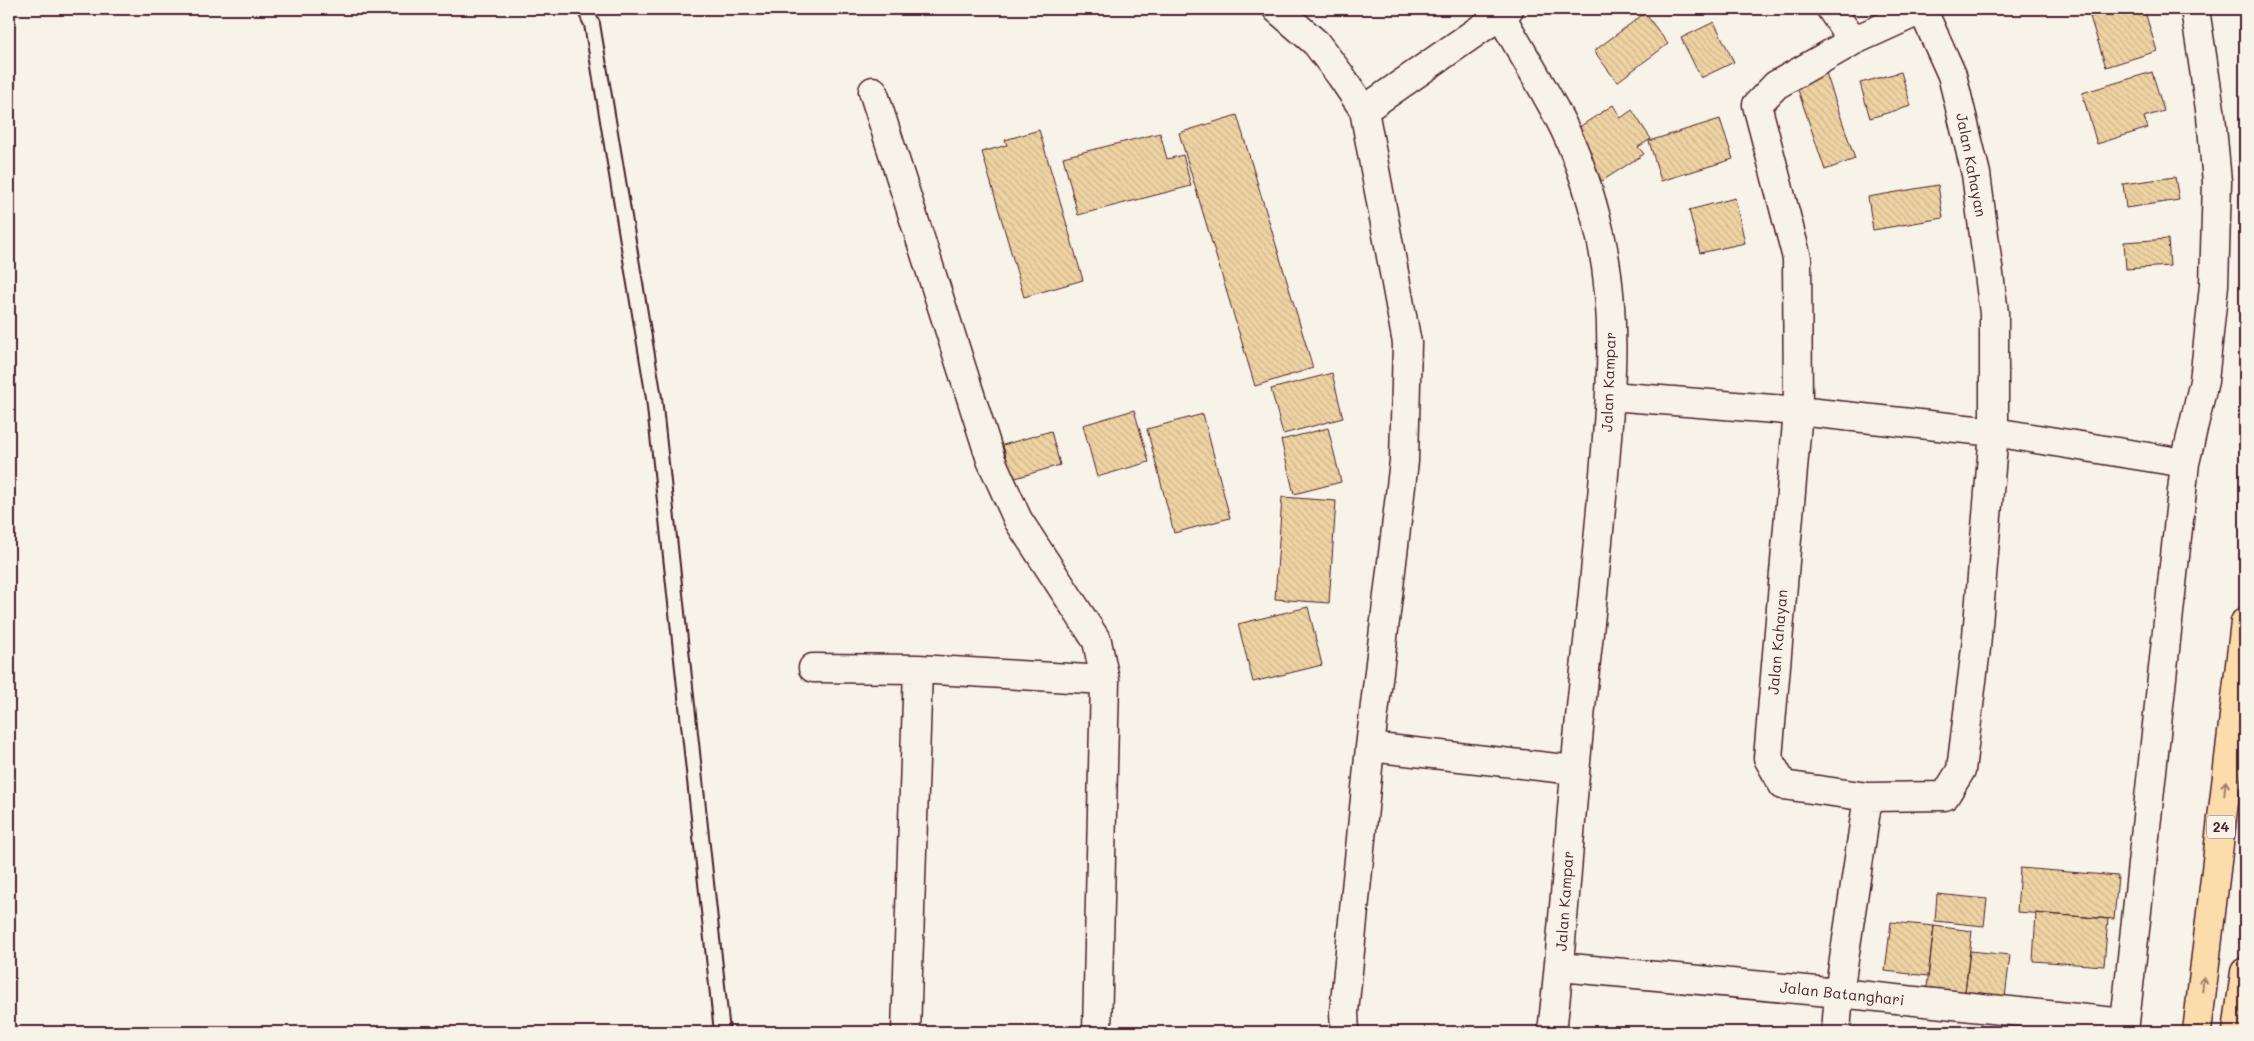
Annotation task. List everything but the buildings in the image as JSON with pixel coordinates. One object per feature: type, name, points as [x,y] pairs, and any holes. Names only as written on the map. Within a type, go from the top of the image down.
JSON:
[{"type":"highway","name":"24","points":[[2197,1032],[2245,622]]},
{"type":"highway","points":[[2237,1032],[2245,972]]},
{"type":"street","points":[[1277,9],[1316,44],[1342,76],[1364,110],[1407,343],[1404,461],[1370,748],[1344,1012],[1345,1032]]},
{"type":"street","points":[[1831,9],[1853,41]]},
{"type":"street","points":[[2124,1028],[2186,463],[2204,381],[2214,285],[2217,182],[2211,116],[2194,9]]},
{"type":"street","name":"Jalan Kahayan","points":[[1919,11],[1924,13],[1952,75],[1976,174],[1994,313],[1994,432],[1976,648],[1961,770],[1945,796],[1868,797],[1784,785],[1768,758],[1798,411],[1797,258],[1757,105],[1776,85],[1853,41],[1919,11]]},
{"type":"street","points":[[1364,110],[1505,12]]},
{"type":"street","name":"Jalan Kampar","points":[[1505,12],[1559,118],[1583,180],[1600,235],[1609,291],[1612,337],[1611,396],[1597,560],[1574,770],[1560,967],[1552,1032]]},
{"type":"street","points":[[873,91],[990,460],[1018,520],[1097,641],[1105,680],[1097,1032]]},
{"type":"street","points":[[1611,396],[1798,411],[1994,432],[2186,463]]},
{"type":"street","points":[[813,668],[918,669],[1105,680]]},
{"type":"street","points":[[906,1032],[918,669]]},
{"type":"street","points":[[1370,748],[1574,770]]},
{"type":"street","points":[[1836,1032],[1839,993],[1868,797]]},
{"type":"street","name":"Jalan Batanghari","points":[[1560,967],[1839,993],[2124,1028]]},
{"type":"lane","points":[[584,9],[592,24],[654,398],[722,1032]]}]
